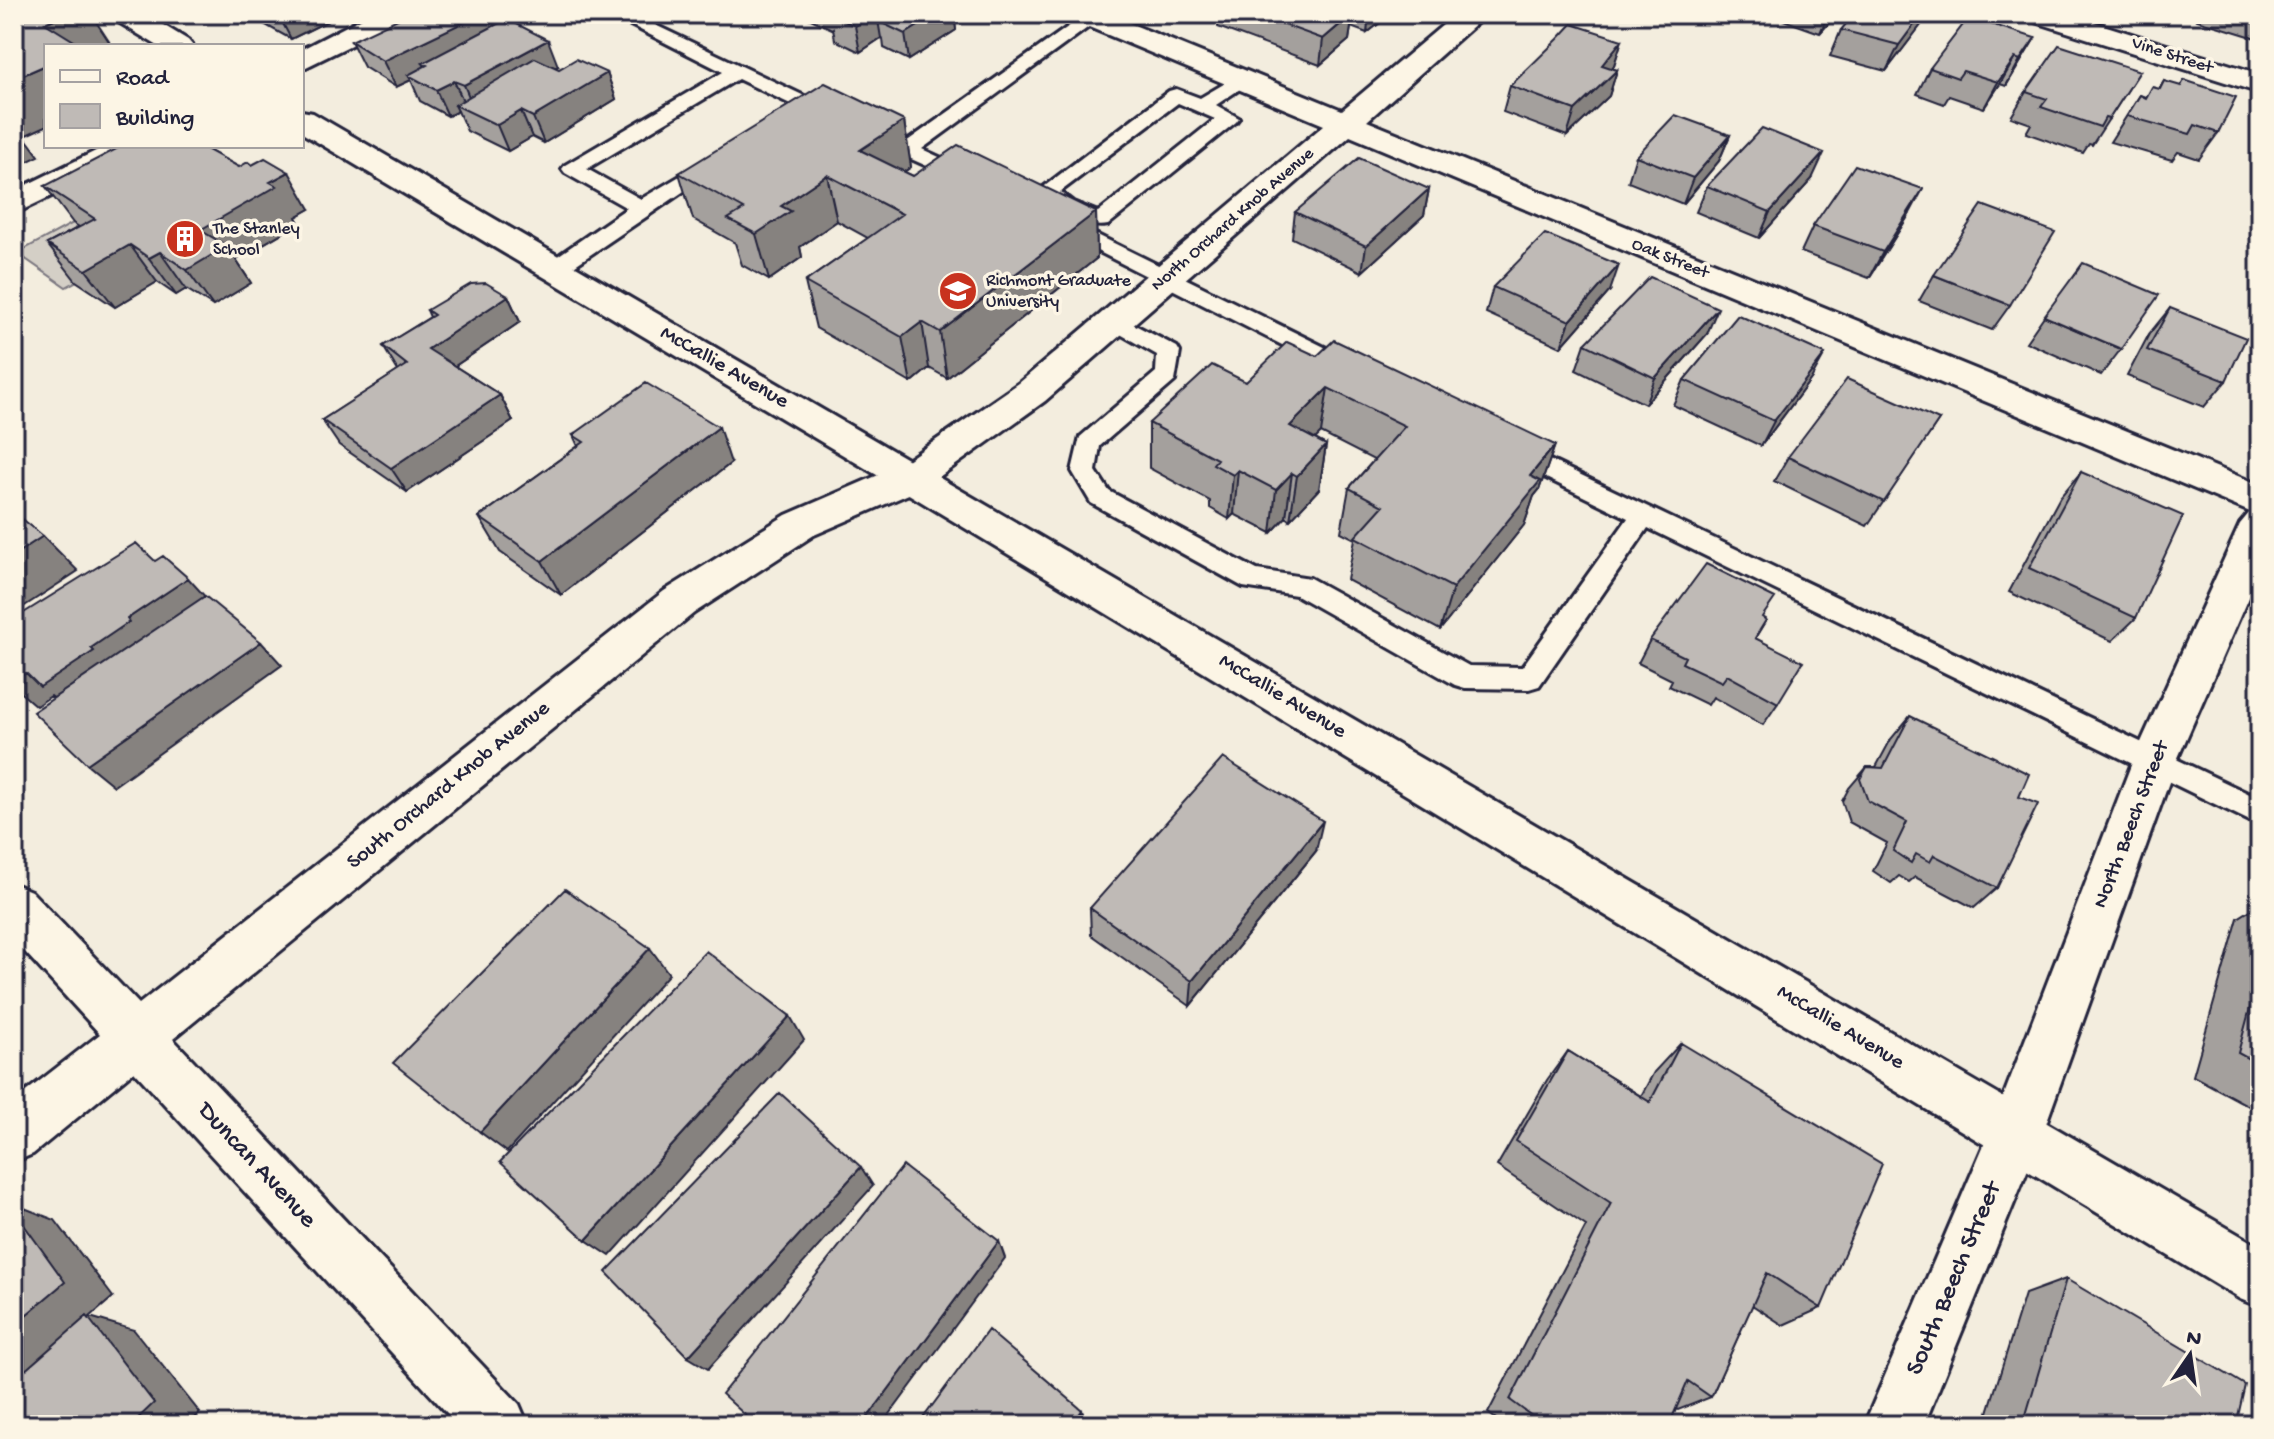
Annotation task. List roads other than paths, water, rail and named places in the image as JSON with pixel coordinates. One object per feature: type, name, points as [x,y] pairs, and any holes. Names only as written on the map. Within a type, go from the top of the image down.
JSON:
[{"type":"street","points":[[125,14],[175,44]]},
{"type":"street","points":[[304,59],[392,14]]},
{"type":"street","name":"North Orchard Knob Avenue","points":[[911,477],[1032,392],[1473,14]]},
{"type":"street","name":"Vine Street","points":[[2039,14],[2260,84]]},
{"type":"street","name":"Oak Street","points":[[1087,16],[1344,125],[2260,501]]},
{"type":"street","name":"McCallie Avenue","points":[[304,121],[911,477],[2260,1279]]},
{"type":"street","points":[[14,204],[126,148]]},
{"type":"street","name":"South Orchard Knob Avenue","points":[[14,1135],[679,602],[800,525],[911,477]]},
{"type":"street","name":"North Beech Street","points":[[2016,1132],[2155,760],[2260,524]]},
{"type":"street","name":"Duncan Avenue","points":[[14,906],[498,1425]]},
{"type":"street","name":"South Beech Street","points":[[1894,1425],[2016,1132]]},
{"type":"lane","points":[[618,14],[736,72],[986,186]]},
{"type":"lane","points":[[908,150],[1087,16]]},
{"type":"lane","points":[[641,208],[572,169],[736,72]]},
{"type":"lane","points":[[1202,106],[1239,81]]},
{"type":"lane","points":[[1176,95],[1229,118],[1101,220],[1066,207],[1047,192],[1176,95]]},
{"type":"lane","points":[[784,122],[811,106]]},
{"type":"lane","points":[[554,269],[641,208],[732,153]]},
{"type":"lane","points":[[1066,207],[1048,218],[1376,383]]},
{"type":"lane","points":[[1116,322],[1169,352],[1167,375],[1089,443],[1084,471],[1100,497],[1252,580],[1301,585],[1465,677],[1529,678],[1643,516]]},
{"type":"lane","points":[[1488,439],[2260,813]]},
{"type":"place","name":"The Stanley School","points":[[185,239]]},
{"type":"place","name":"Richmont Graduate University","points":[[958,291]]}]
